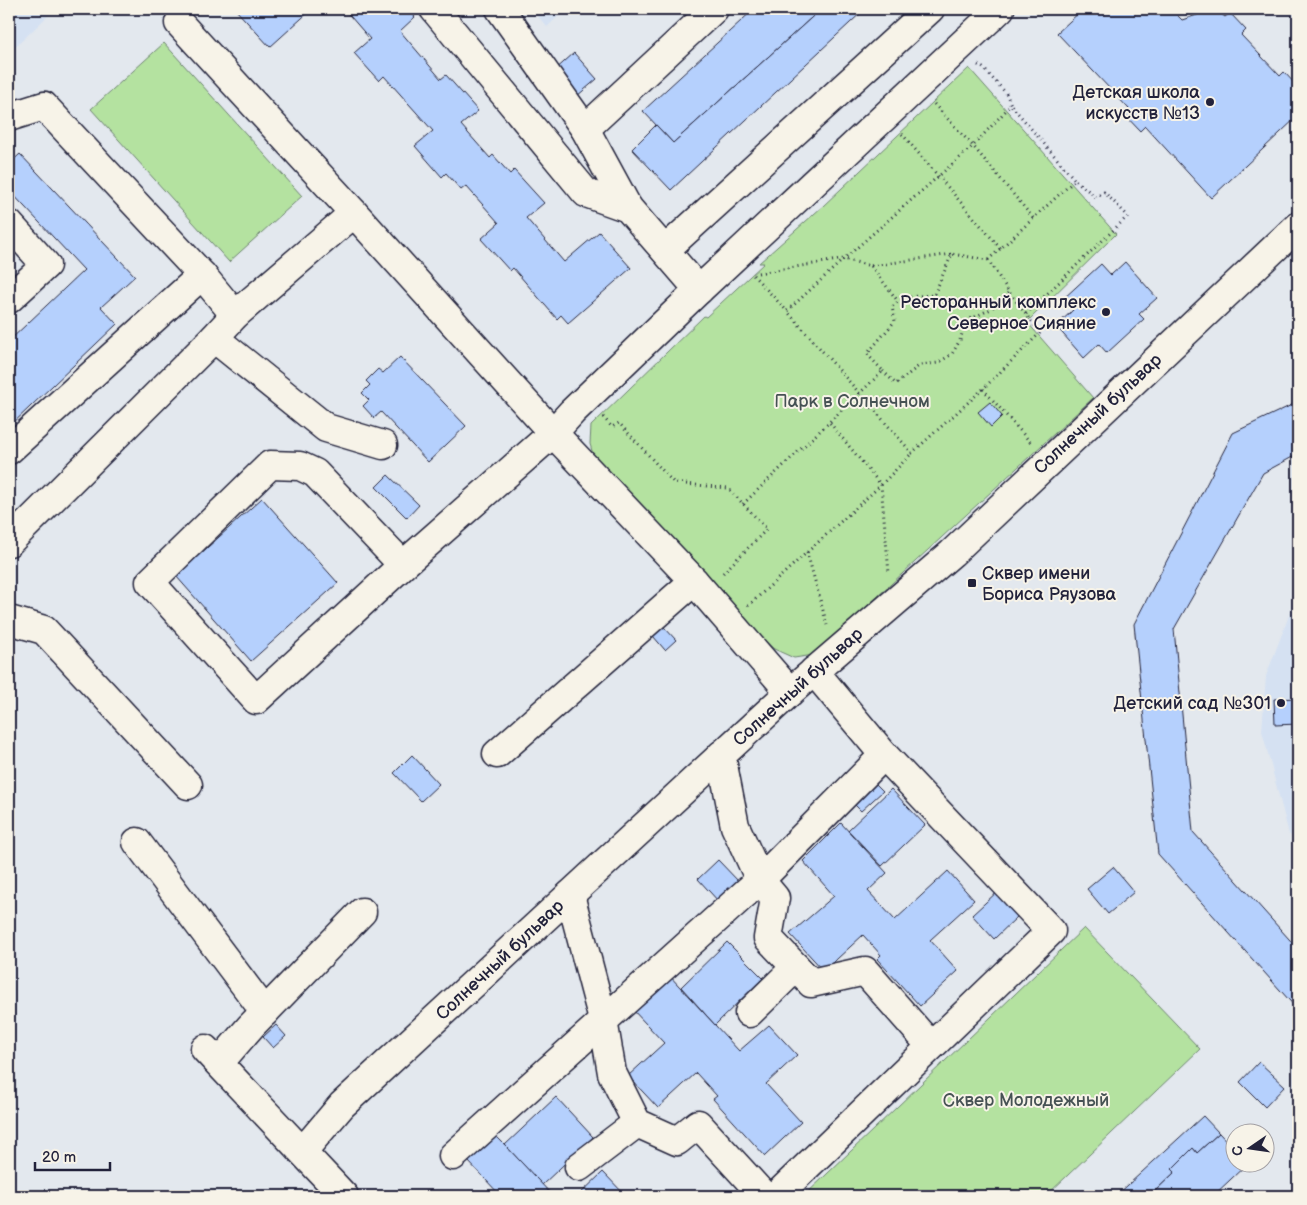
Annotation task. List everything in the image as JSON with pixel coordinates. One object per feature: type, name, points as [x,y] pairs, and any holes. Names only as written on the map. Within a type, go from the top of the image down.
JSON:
[{"type":"street","points":[[434,9],[586,193],[628,208]]},
{"type":"street","points":[[500,9],[585,128],[628,208],[699,290]]},
{"type":"street","points":[[585,128],[714,9]]},
{"type":"street","points":[[665,250],[930,9]]},
{"type":"street","points":[[402,565],[315,473],[300,466],[270,465],[150,582],[256,700],[402,565],[553,433],[572,412],[699,290],[1000,9]]},
{"type":"street","points":[[179,23],[553,433],[707,579],[790,692]]},
{"type":"street","points":[[9,116],[44,106],[202,275],[236,315]]},
{"type":"street","points":[[9,542],[236,315],[354,213]]},
{"type":"street","points":[[9,224],[46,265],[9,299]]},
{"type":"street","name":"Солнечный бульвар","points":[[303,1151],[342,1105],[790,692],[952,553],[1298,226]]},
{"type":"street","points":[[9,450],[202,275]]},
{"type":"street","points":[[214,338],[326,428],[382,445]]},
{"type":"street","points":[[497,754],[707,579]]},
{"type":"street","points":[[9,620],[44,630],[188,785]]},
{"type":"street","points":[[776,1196],[1051,931],[884,755],[814,671]]},
{"type":"street","points":[[721,755],[735,826],[760,880],[776,898],[768,938],[810,983],[865,971],[931,1046]]},
{"type":"street","points":[[453,1156],[760,880],[884,755]]},
{"type":"street","points":[[137,842],[265,1012]]},
{"type":"street","points":[[570,895],[603,1020],[612,1073],[637,1123],[677,1141],[698,1124],[764,1196]]},
{"type":"street","points":[[344,1196],[212,1056],[265,1012],[362,912]]},
{"type":"street","points":[[749,1014],[796,967]]},
{"type":"street","points":[[579,1167],[637,1123]]},
{"type":"path","points":[[928,97],[973,146],[1034,219]]},
{"type":"path","points":[[912,453],[787,311],[844,258],[973,146],[1011,105],[1075,180],[1096,197],[1104,192],[1128,216],[1026,314]]},
{"type":"path","points":[[902,133],[1001,249]]},
{"type":"path","points":[[988,260],[1075,180]]},
{"type":"path","points":[[741,612],[881,485],[912,453],[983,389],[1040,333],[988,260],[952,254],[871,266],[844,258],[752,274]]},
{"type":"path","points":[[952,254],[934,295],[897,300],[892,306],[895,322],[867,354],[896,384],[920,365],[938,363],[952,354],[960,340],[966,320],[990,309],[1009,292]]},
{"type":"path","points":[[871,266],[897,300]]},
{"type":"path","points":[[744,504],[883,371]]},
{"type":"path","points":[[983,389],[1033,446]]},
{"type":"path","points":[[599,411],[612,427],[619,423],[674,483],[728,488],[767,529],[707,579]]},
{"type":"path","points":[[830,423],[881,485],[889,574]]},
{"type":"path","points":[[807,552],[828,627]]},
{"type":"shaded area","points":[[9,9],[55,9],[9,53]]},
{"type":"shaded area","points":[[532,9],[566,9],[547,27]]},
{"type":"shaded area","name":"Детский сад №301","points":[[1298,596],[1298,841],[1289,834],[1262,731],[1266,676]]},
{"type":"green space","points":[[164,43],[302,196],[229,262],[91,109]]},
{"type":"green space","name":"Парк в Солнечном","points":[[969,68],[1116,234],[1027,322],[1093,398],[814,655],[794,658],[774,649],[749,626],[595,461],[590,444],[591,426],[704,316],[706,317],[764,263],[759,263],[823,206]]},
{"type":"green space","name":"Сквер Молодежный","points":[[1084,928],[1200,1049],[1046,1196],[804,1196]]},
{"type":"building","points":[[235,9],[312,9],[270,47]]},
{"type":"building","points":[[344,9],[408,9],[415,17],[400,31],[441,79],[446,75],[478,111],[461,125],[490,158],[493,155],[510,174],[514,170],[544,203],[526,218],[564,262],[599,232],[631,268],[568,323],[561,315],[557,319],[513,268],[510,271],[481,239],[499,223],[466,186],[461,190],[446,173],[442,177],[415,146],[433,131],[384,76],[379,81],[354,53],[370,39]]},
{"type":"building","points":[[754,9],[821,9],[673,143],[643,111]]},
{"type":"building","points":[[821,9],[865,9],[671,190],[632,149],[656,125],[673,143]]},
{"type":"building","name":"Детская школа искусств №13","points":[[1083,9],[1171,9],[1182,20],[1215,9],[1225,17],[1230,13],[1246,30],[1241,35],[1280,76],[1284,72],[1298,87],[1298,116],[1211,198],[1145,126],[1140,131],[1124,114],[1129,109],[1057,33]]},
{"type":"building","points":[[574,53],[597,79],[577,96],[554,71]]},
{"type":"building","points":[[20,154],[135,276],[101,307],[117,324],[9,427],[9,341],[84,270],[9,190],[9,164]]},
{"type":"building","name":"Ресторанный комплекс Северное Сияние","points":[[1125,262],[1157,298],[1139,314],[1144,319],[1107,353],[1099,344],[1084,358],[1056,326],[1073,310],[1063,299],[1101,264],[1111,275]]},
{"type":"building","points":[[400,357],[466,426],[428,462],[381,412],[374,418],[363,406],[369,400],[362,393],[370,385],[366,381],[378,369],[383,373]]},
{"type":"building","points":[[990,402],[1002,416],[991,427],[978,412]]},
{"type":"building","points":[[1298,402],[1298,454],[1263,473],[1174,629],[1193,832],[1298,949],[1298,1010],[1158,854],[1134,624],[1233,433]]},
{"type":"building","points":[[388,475],[419,505],[407,518],[376,487]]},
{"type":"building","points":[[262,498],[338,583],[251,661],[176,576]]},
{"type":"building","points":[[664,627],[676,640],[665,650],[653,636]]},
{"type":"building","points":[[1298,698],[1298,724],[1275,725],[1274,699]]},
{"type":"building","points":[[412,755],[439,784],[421,801],[394,773]]},
{"type":"building","points":[[874,782],[883,791],[861,811],[852,802]]},
{"type":"building","points":[[891,789],[925,825],[882,866],[848,830]]},
{"type":"building","points":[[841,823],[887,873],[868,891],[895,920],[948,871],[974,900],[930,940],[958,971],[920,1006],[877,959],[881,955],[863,935],[824,971],[790,934],[834,896],[803,861]]},
{"type":"building","points":[[718,860],[740,883],[719,902],[698,879]]},
{"type":"building","points":[[1113,867],[1134,892],[1108,914],[1087,889]]},
{"type":"building","points":[[998,891],[1019,915],[994,939],[972,915]]},
{"type":"building","points":[[727,942],[763,978],[715,1025],[681,987]]},
{"type":"building","points":[[668,974],[739,1051],[769,1025],[797,1055],[766,1084],[801,1122],[765,1156],[713,1099],[717,1096],[696,1073],[658,1108],[628,1076],[664,1043],[631,1008]]},
{"type":"building","points":[[276,1025],[286,1036],[273,1048],[263,1037]]},
{"type":"building","points":[[1259,1062],[1285,1086],[1265,1107],[1240,1082]]},
{"type":"building","points":[[556,1097],[593,1137],[542,1185],[505,1145]]},
{"type":"building","points":[[1203,1116],[1219,1133],[1197,1153],[1193,1148],[1172,1169],[1175,1172],[1150,1196],[1116,1196]]},
{"type":"building","points":[[1219,1133],[1224,1138],[1224,1172],[1238,1172],[1213,1196],[1150,1196],[1175,1172],[1172,1169],[1193,1148],[1197,1153]]},
{"type":"building","points":[[494,1134],[553,1196],[501,1196],[467,1160]]},
{"type":"building","points":[[603,1172],[626,1196],[578,1196]]},
{"type":"place","name":"Детская школа искусств №13","points":[[1210,102]]},
{"type":"place","name":"Ресторанный комплекс Северное Сияние","points":[[1106,312]]},
{"type":"place","name":"Сквер имени Бориса Ряузова","points":[[972,583]]},
{"type":"place","name":"Детский сад №301","points":[[1281,703]]}]
